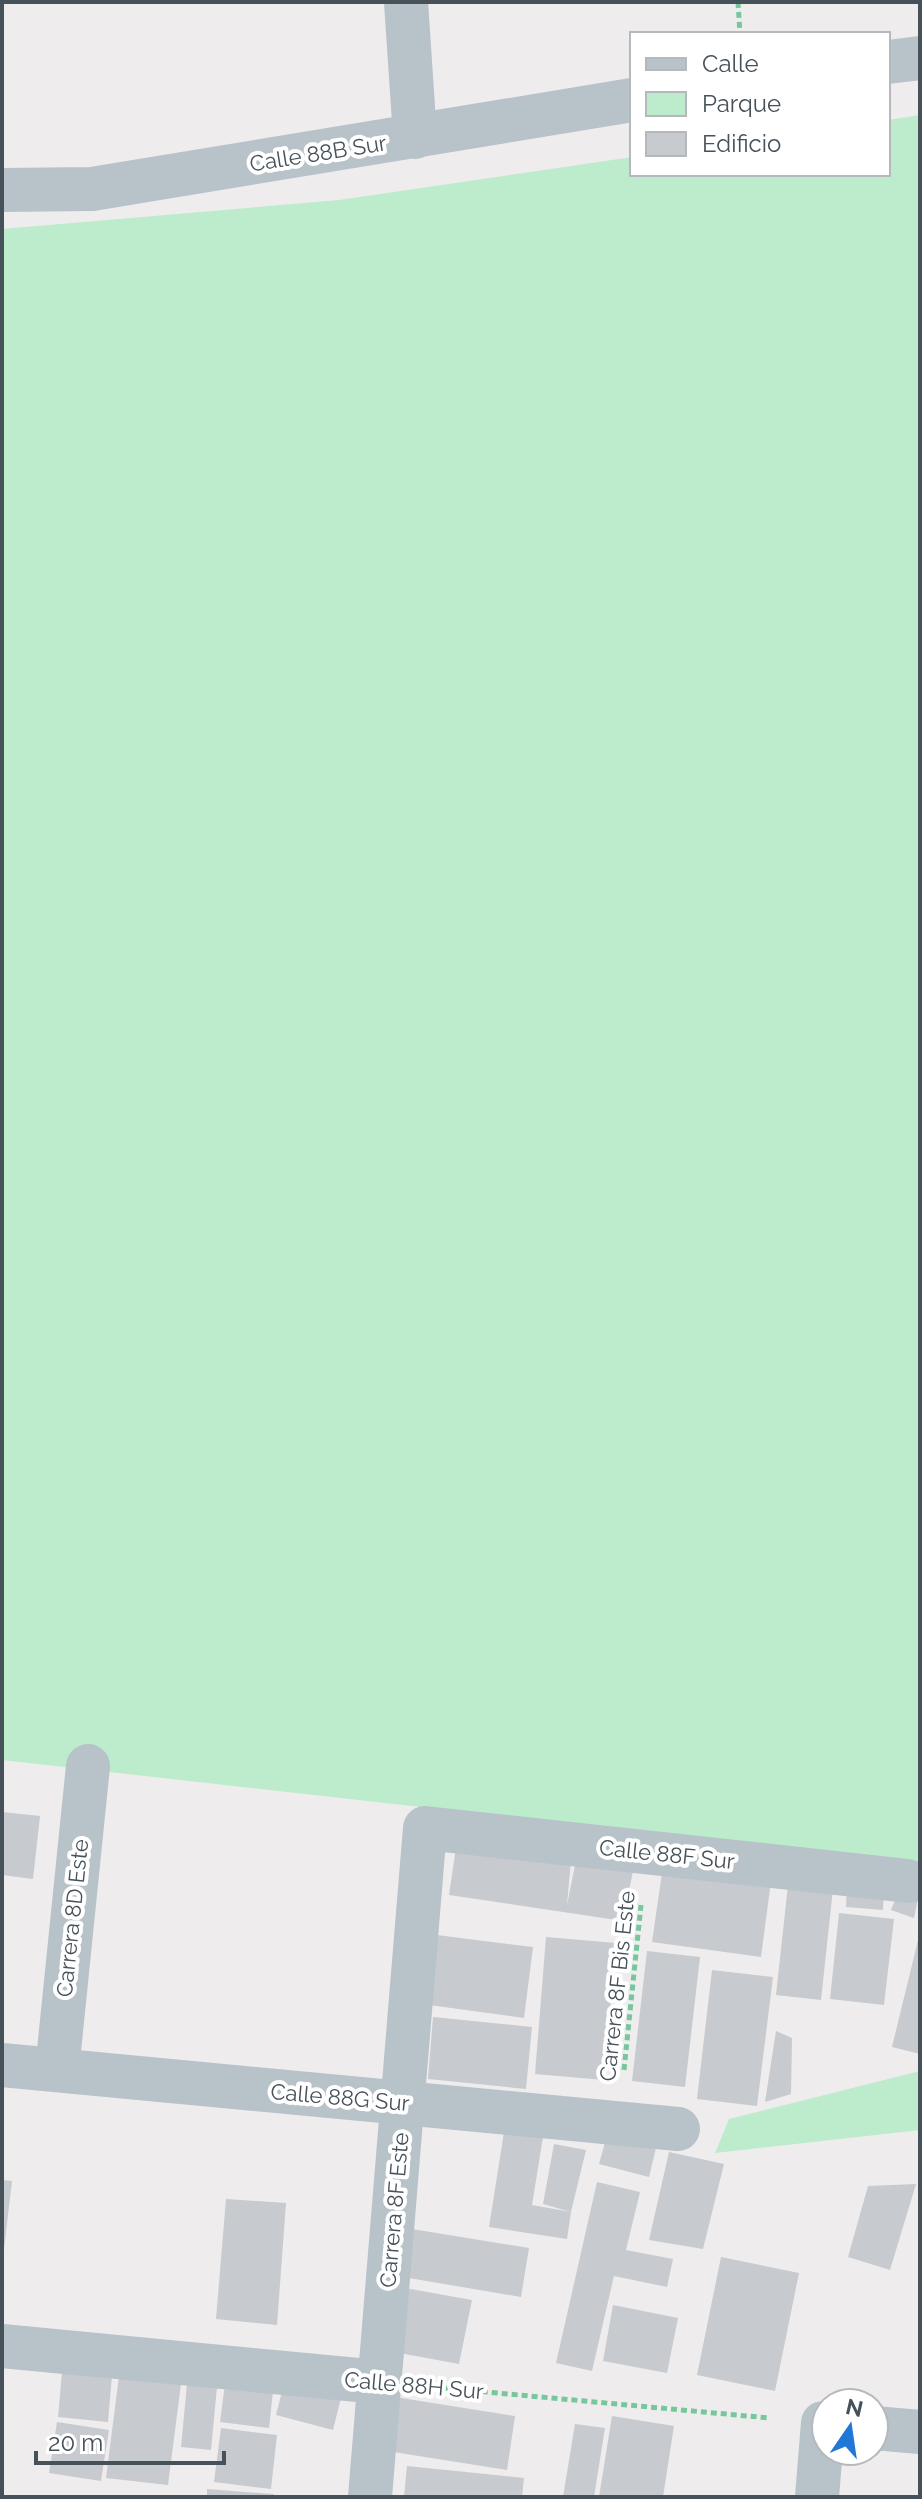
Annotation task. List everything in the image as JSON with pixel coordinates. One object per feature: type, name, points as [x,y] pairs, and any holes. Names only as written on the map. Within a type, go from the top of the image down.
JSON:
[{"type":"street","points":[[406,2],[415,137]]},
{"type":"street","points":[[890,62],[920,58]]},
{"type":"street","name":"Calle 88B Sur","points":[[2,190],[92,189],[630,100]]},
{"type":"street","name":"Carrera 8D Este","points":[[57,2070],[88,1766]]},
{"type":"street","name":"Calle 88F Sur","points":[[425,1828],[908,1881]]},
{"type":"street","name":"Carrera 8F Este","points":[[370,2497],[425,1828]]},
{"type":"street","name":"Calle 88G Sur","points":[[2,2065],[678,2129]]},
{"type":"street","name":"Calle 88H Sur","points":[[2,2346],[379,2382]]},
{"type":"street","points":[[890,2429],[920,2432]]},
{"type":"street","points":[[817,2497],[820,2467]]},
{"type":"path","points":[[738,2],[740,32]]},
{"type":"path","name":"Carrera 8F Bis Este","points":[[619,2123],[646,1851]]},
{"type":"path","name":"Calle 88H Sur","points":[[379,2382],[810,2422]]},
{"type":"green space","points":[[920,115],[920,1863],[2,1760],[2,229],[339,200],[630,157],[630,176],[890,176],[890,120]]},
{"type":"green space","points":[[920,2071],[920,2130],[715,2153],[729,2119]]},
{"type":"building","points":[[2,1812],[40,1816],[33,1879],[2,1875]]},
{"type":"building","points":[[457,1841],[571,1860],[567,1905],[578,1850],[635,1861],[623,1921],[449,1895]]},
{"type":"building","points":[[663,1866],[771,1881],[761,1957],[652,1942]]},
{"type":"building","points":[[788,1885],[833,1889],[821,2000],[776,1995]]},
{"type":"building","points":[[847,1887],[884,1890],[883,1910],[846,1907]]},
{"type":"building","points":[[920,1889],[914,1918],[891,1910],[899,1890]]},
{"type":"building","points":[[839,1913],[894,1919],[884,2005],[830,1999]]},
{"type":"building","points":[[437,1935],[533,1947],[524,2018],[429,2005]]},
{"type":"building","points":[[920,1936],[920,2054],[892,2047]]},
{"type":"building","points":[[546,1937],[616,1943],[604,2080],[535,2074]]},
{"type":"building","points":[[647,1951],[700,1957],[685,2087],[632,2081]]},
{"type":"building","points":[[712,1970],[773,1977],[757,2106],[697,2099]]},
{"type":"building","points":[[433,2017],[532,2027],[526,2089],[428,2079]]},
{"type":"building","points":[[776,2031],[792,2038],[791,2094],[765,2102]]},
{"type":"building","points":[[504,2132],[543,2137],[532,2205],[571,2212],[567,2239],[489,2227]]},
{"type":"building","points":[[607,2135],[656,2148],[649,2177],[599,2164]]},
{"type":"building","points":[[554,2144],[586,2150],[571,2212],[543,2204]]},
{"type":"building","points":[[669,2152],[724,2164],[703,2249],[649,2240]]},
{"type":"building","points":[[2,2180],[12,2181],[4,2249],[2,2249]]},
{"type":"building","points":[[597,2182],[640,2192],[626,2250],[673,2259],[667,2287],[614,2276],[592,2371],[556,2363]]},
{"type":"building","points":[[916,2184],[890,2270],[848,2257],[868,2186]]},
{"type":"building","points":[[226,2199],[286,2203],[277,2325],[216,2319]]},
{"type":"building","points":[[412,2229],[529,2248],[521,2297],[403,2277]]},
{"type":"building","points":[[721,2257],[799,2273],[775,2391],[697,2375]]},
{"type":"building","points":[[405,2288],[472,2300],[459,2364],[394,2352]]},
{"type":"building","points":[[613,2305],[678,2318],[667,2373],[603,2361]]},
{"type":"building","points":[[63,2360],[113,2364],[108,2422],[58,2417]]},
{"type":"building","points":[[120,2368],[182,2376],[168,2485],[106,2478]]},
{"type":"building","points":[[226,2376],[274,2382],[269,2428],[220,2422]]},
{"type":"building","points":[[285,2380],[342,2394],[333,2430],[276,2415]]},
{"type":"building","points":[[187,2384],[217,2387],[211,2450],[181,2447]]},
{"type":"building","points":[[395,2397],[515,2416],[507,2470],[387,2451]]},
{"type":"building","points":[[612,2416],[674,2426],[663,2497],[599,2497]]},
{"type":"building","points":[[57,2422],[109,2430],[101,2481],[49,2473]]},
{"type":"building","points":[[575,2424],[605,2428],[594,2497],[563,2497]]},
{"type":"building","points":[[221,2428],[277,2435],[271,2489],[214,2482]]},
{"type":"building","points":[[407,2466],[524,2478],[522,2497],[404,2497]]},
{"type":"building","points":[[207,2489],[274,2494],[274,2497],[207,2497]]}]
